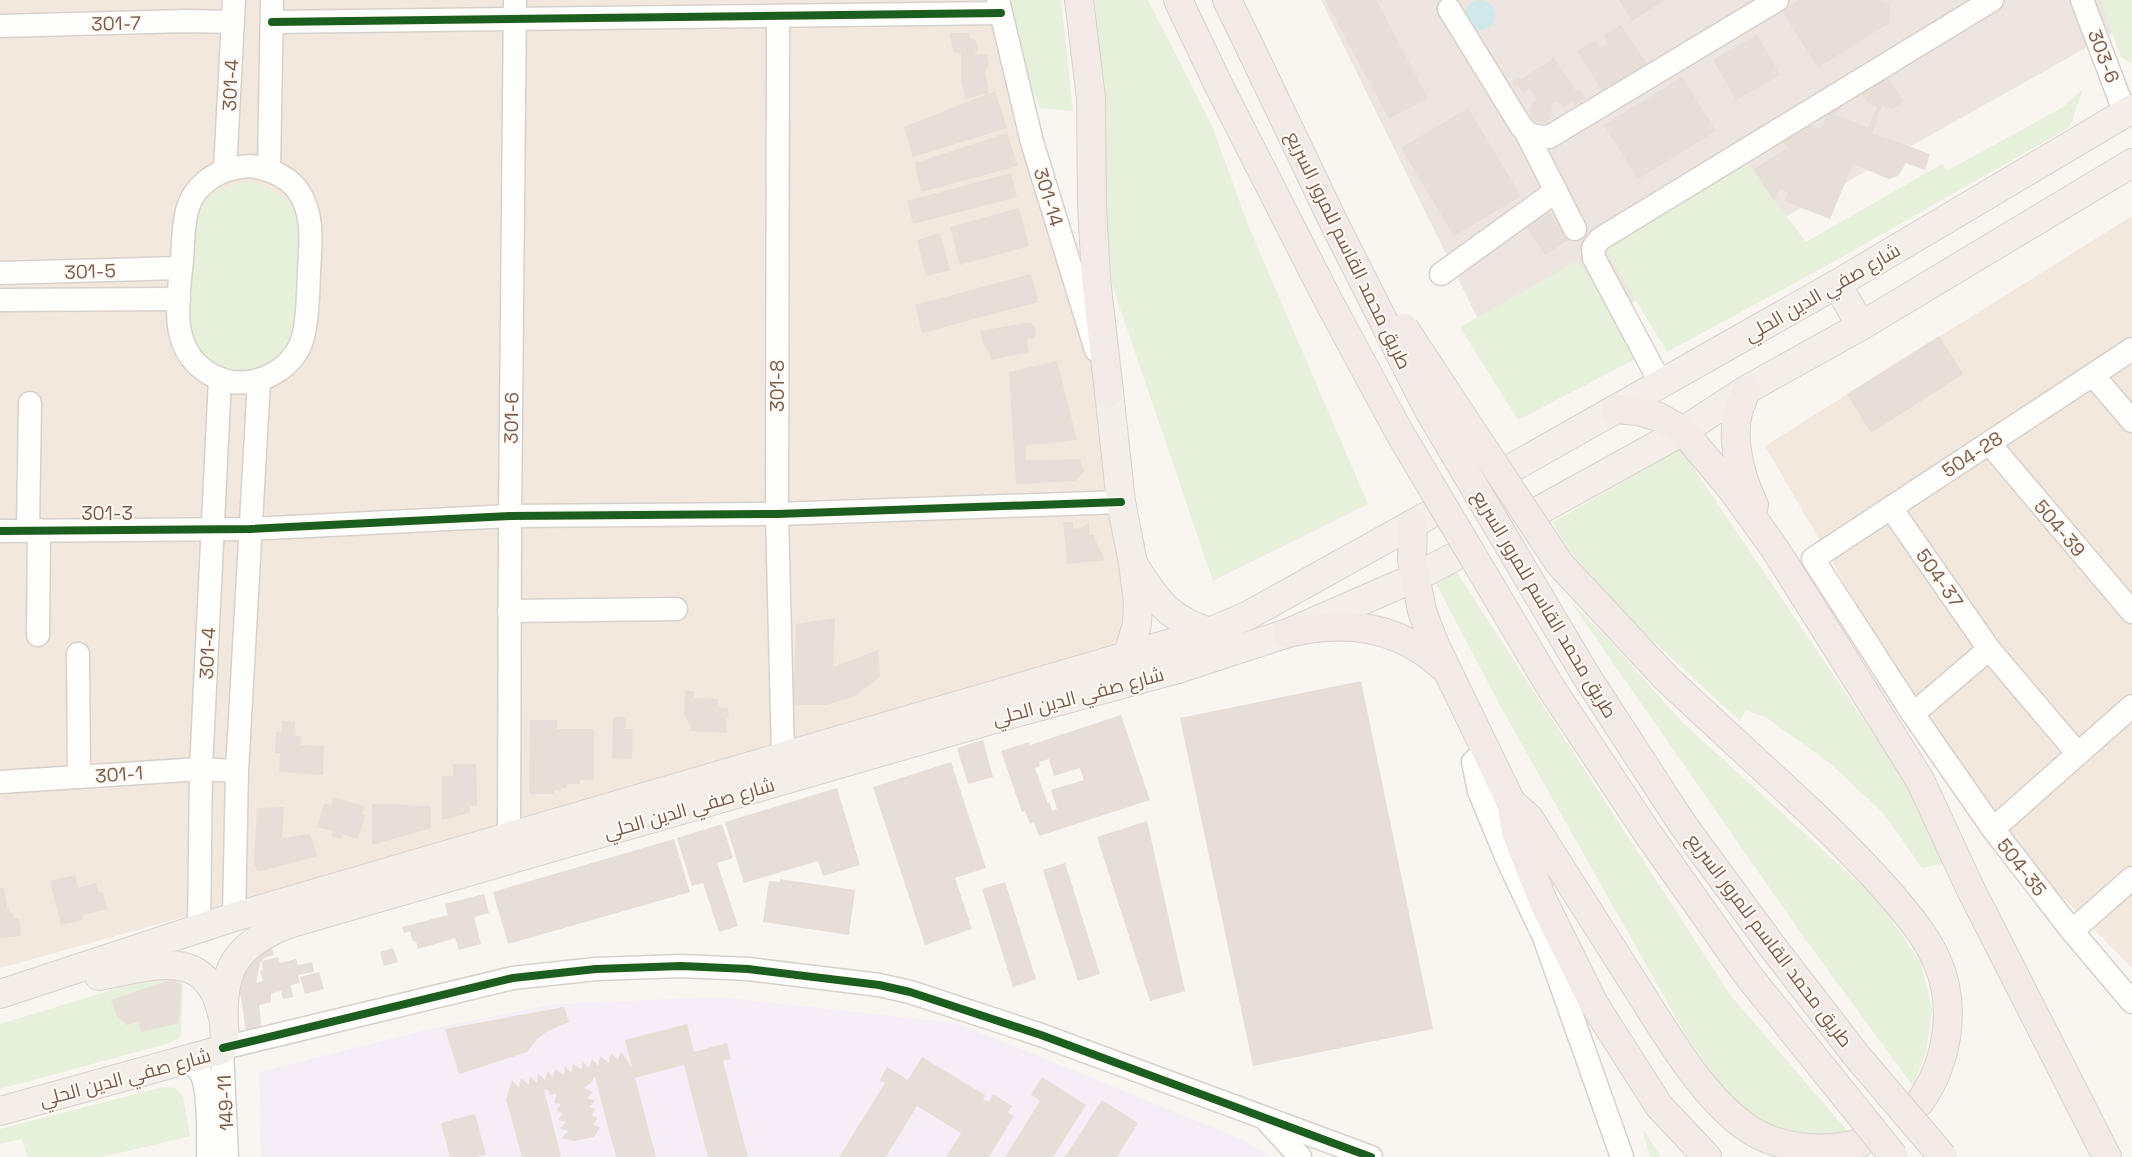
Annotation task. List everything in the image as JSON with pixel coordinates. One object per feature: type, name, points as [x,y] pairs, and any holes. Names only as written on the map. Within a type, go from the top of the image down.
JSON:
[{"type":"highway","points":[[1079,0],[1091,98],[1096,279],[1109,392]]},
{"type":"highway","name":"طريق محمد القاسم للمرور السريع","points":[[1178,0],[1219,86],[1328,302],[1398,430],[1551,688],[1646,830],[1747,974],[1894,1157]]},
{"type":"highway","name":"طريق محمد القاسم للمرور السريع","points":[[1227,0],[1332,219],[1427,407],[1585,674],[1683,825],[1772,946],[1856,1055],[1942,1157]]},
{"type":"highway","points":[[1332,219],[1559,563],[1667,679],[1862,861],[1916,924],[1937,961],[1946,988],[1947,1034],[1943,1056],[1928,1090],[1920,1102]]},
{"type":"highway","points":[[1746,390],[1738,412],[1735,434],[1739,460],[1748,494],[1775,549]]},
{"type":"highway","points":[[1616,409],[1638,411],[1659,417],[1683,432],[1731,488],[1775,549],[1920,780],[1970,888],[2104,1151]]},
{"type":"highway","points":[[1420,520],[1412,560],[1414,578],[1422,611],[1485,751],[1511,802],[1516,832],[1544,901],[1594,1004],[1659,1106],[1707,1157]]},
{"type":"highway","points":[[1288,633],[1316,626],[1346,625],[1375,629],[1403,639],[1428,653],[1449,673]]},
{"type":"highway","points":[[1511,802],[1529,818],[1674,1046],[1717,1102],[1744,1126],[1777,1142],[1808,1149],[1846,1147],[1860,1143]]},
{"type":"main road","name":"شارع صفي الدين الحلي","points":[[1510,469],[1837,284],[2129,111]]},
{"type":"main road","points":[[1540,510],[1683,432],[1746,390],[1861,326],[2132,163]]},
{"type":"main road","points":[[1837,284],[1861,326]]},
{"type":"main road","points":[[1109,392],[1121,502],[1133,562],[1138,602],[1137,624],[1128,655]]},
{"type":"main road","name":"شارع صفي الدين الحلي","points":[[0,994],[234,917],[509,835],[1209,632],[1247,616],[1420,520]]},
{"type":"main road","name":"شارع صفي الدين الحلي","points":[[0,1110],[180,1062],[223,1040],[227,982],[237,958],[255,939],[288,924],[989,720],[1178,669],[1288,633],[1414,578],[1452,558]]},
{"type":"main road","points":[[1133,562],[1152,596],[1169,612],[1192,626],[1209,632],[1239,637],[1288,633]]},
{"type":"main road","points":[[56,976],[80,978],[170,964],[184,966],[197,971],[208,980],[215,992],[223,1040]]},
{"type":"street","name":"301-4","points":[[225,170],[234,0]]},
{"type":"street","points":[[269,170],[272,0]]},
{"type":"street","points":[[1526,132],[1536,137],[1549,137],[1778,0]]},
{"type":"street","points":[[1661,384],[1594,258],[1593,248],[1600,239],[1992,0]]},
{"type":"street","name":"303-6","points":[[2082,0],[2129,111]]},
{"type":"street","points":[[272,22],[515,10],[778,16],[999,7]]},
{"type":"street","name":"301-14","points":[[999,7],[1032,142],[1109,392]]},
{"type":"street","points":[[1449,9],[1526,132],[1575,229]]},
{"type":"street","name":"301-6","points":[[509,835],[509,610],[515,10]]},
{"type":"street","name":"301-8","points":[[778,16],[777,514],[783,756]]},
{"type":"street","name":"301-7","points":[[0,26],[185,21],[233,22]]},
{"type":"street","points":[[251,166],[269,170],[285,178],[299,192],[308,210],[311,230],[303,337],[291,360],[282,369],[259,380],[246,383],[220,379],[205,372],[193,360],[184,346],[179,331],[179,299],[185,215],[191,200],[208,179],[225,170],[251,166]]},
{"type":"street","points":[[1441,274],[1556,192]]},
{"type":"street","name":"301-5","points":[[0,273],[181,268]]},
{"type":"street","name":"301-5","points":[[0,300],[179,299]]},
{"type":"street","name":"504-28","points":[[1913,714],[1813,559],[2132,349]]},
{"type":"street","points":[[2093,374],[2132,420]]},
{"type":"street","name":"301-4","points":[[199,928],[201,769],[220,379]]},
{"type":"street","name":"301-4","points":[[234,917],[237,772],[259,380]]},
{"type":"street","points":[[30,403],[38,636]]},
{"type":"street","name":"504-39","points":[[1988,443],[2132,612]]},
{"type":"street","name":"301-3","points":[[0,530],[250,529],[510,516],[777,514],[1121,502]]},
{"type":"street","name":"504-37","points":[[1891,508],[1989,649],[2078,754]]},
{"type":"street","points":[[509,610],[676,609]]},
{"type":"street","points":[[1989,649],[1913,714],[1993,829]]},
{"type":"street","points":[[78,654],[79,776]]},
{"type":"street","name":"504-35","points":[[2132,706],[1993,829],[2072,931],[2132,1002]]},
{"type":"street","points":[[1485,751],[1473,762],[1479,791],[1508,861],[1544,937],[1622,1157]]},
{"type":"street","name":"301-1","points":[[0,782],[201,769],[237,772]]},
{"type":"street","points":[[2072,931],[2132,878]]},
{"type":"street","points":[[223,1040],[513,978],[596,969],[681,966],[748,969],[879,985],[910,992],[1041,1035],[1265,1120],[1371,1157]]},
{"type":"street","name":"149-11","points":[[223,1040],[227,1157]]},
{"type":"street","name":"149-11","points":[[180,1062],[186,1062],[196,1067],[203,1079],[208,1115],[208,1157]]},
{"type":"street","points":[[1265,1120],[1300,1157]]},
{"type":"shaded area","points":[[0,0],[1004,0],[1109,392],[1128,655],[0,968]]},
{"type":"shaded area","points":[[1321,0],[2132,0],[2132,22],[1505,374]]},
{"type":"shaded area","points":[[2132,216],[2132,968],[1976,809],[1765,446]]},
{"type":"shaded area","points":[[718,997],[957,1023],[1246,1141],[1270,1157],[261,1157],[259,1072],[430,1029],[556,1004]]},
{"type":"green space","points":[[1010,0],[1061,0],[1073,111],[1040,108],[1026,74]]},
{"type":"green space","points":[[1094,0],[1148,0],[1212,126],[1248,225],[1368,504],[1213,581],[1105,264],[1101,84]]},
{"type":"green space","points":[[2100,0],[2132,0],[2132,64],[2121,57]]},
{"type":"green space","points":[[2083,89],[2070,127],[1835,261],[1667,352],[1605,249],[1741,156],[1806,242],[1942,164],[1947,171],[2063,107]]},
{"type":"green space","points":[[248,182],[277,192],[286,200],[296,215],[299,232],[299,264],[292,333],[286,348],[266,366],[253,370],[236,371],[206,357],[198,347],[193,335],[190,308],[195,234],[201,209],[210,197],[219,190]]},
{"type":"green space","points":[[1577,261],[1643,355],[1518,420],[1460,327]]},
{"type":"green space","points":[[1680,448],[1901,775],[1948,862],[1922,868],[1884,814],[1831,764],[1767,718],[1746,710],[1740,721],[1635,624],[1568,549],[1552,523]]},
{"type":"green space","points":[[1456,571],[1731,996],[1851,1135],[1814,1135],[1771,1126],[1732,1099],[1688,1039],[1503,711],[1433,578]]},
{"type":"green space","points":[[1570,601],[1610,641],[1682,722],[1879,901],[1921,963],[1932,1009],[1926,1052],[1913,1086],[1803,936]]},
{"type":"green space","points":[[172,972],[180,977],[183,985],[181,1036],[170,1043],[0,1089],[0,1024]]},
{"type":"green space","points":[[163,1087],[175,1088],[183,1096],[190,1136],[103,1157],[27,1157],[22,1139],[0,1144],[0,1129]]},
{"type":"green space","points":[[1642,1128],[1661,1157],[1650,1157]]},
{"type":"water","points":[[1480,0],[1486,1],[1494,9],[1494,21],[1486,29],[1480,30],[1474,29],[1466,21],[1465,15],[1466,9],[1474,1]]},
{"type":"building","points":[[1325,0],[1376,0],[1428,98],[1389,119]]},
{"type":"building","points":[[1619,0],[1665,0],[1632,21]]},
{"type":"building","points":[[1799,0],[1881,0],[1890,5],[1889,23],[1818,68],[1782,11]]},
{"type":"building","points":[[1621,25],[1649,67],[1605,95],[1577,51],[1595,40],[1601,48],[1608,44],[1603,36]]},
{"type":"building","points":[[950,33],[969,33],[970,38],[976,41],[978,50],[974,54],[987,54],[989,63],[985,72],[989,93],[965,99],[961,78],[961,53],[953,52]]},
{"type":"building","points":[[1757,35],[1780,75],[1736,100],[1713,60]]},
{"type":"building","points":[[1554,58],[1576,91],[1579,89],[1586,98],[1574,106],[1572,102],[1564,107],[1557,102],[1551,105],[1553,113],[1550,119],[1544,123],[1537,122],[1531,117],[1529,110],[1532,103],[1537,100],[1530,89],[1523,93],[1518,85],[1515,87],[1512,82],[1518,77],[1520,80]]},
{"type":"building","points":[[1886,74],[1904,102],[1892,109],[1882,105],[1872,133],[1930,154],[1925,170],[1906,163],[1898,176],[1889,179],[1853,164],[1830,219],[1784,201],[1788,192],[1779,189],[1774,201],[1754,169],[1787,148],[1781,138],[1807,123],[1821,129],[1827,115],[1825,111],[1838,103],[1842,109],[1834,114],[1868,128],[1877,107],[1868,103],[1860,91]]},
{"type":"building","points":[[1682,77],[1716,131],[1638,179],[1604,125]]},
{"type":"building","points":[[995,91],[1007,128],[913,157],[904,127]]},
{"type":"building","points":[[1468,108],[1521,196],[1454,236],[1401,148]]},
{"type":"building","points":[[1007,133],[1018,166],[921,192],[915,163]]},
{"type":"building","points":[[1011,173],[1017,197],[913,224],[907,201]]},
{"type":"building","points":[[1019,208],[1029,246],[960,265],[950,227]]},
{"type":"building","points":[[1547,208],[1568,240],[1545,255],[1524,223]]},
{"type":"building","points":[[940,233],[950,270],[926,276],[917,240]]},
{"type":"building","points":[[1031,274],[1038,302],[922,333],[915,305]]},
{"type":"building","points":[[1030,322],[1036,328],[1035,338],[1027,339],[1029,352],[991,360],[990,353],[984,346],[980,331]]},
{"type":"building","points":[[1939,336],[1963,374],[1871,433],[1847,394]]},
{"type":"building","points":[[1057,361],[1077,440],[1025,446],[1026,460],[1080,459],[1084,472],[1075,481],[1016,484],[1009,372]]},
{"type":"building","points":[[1063,522],[1073,522],[1073,529],[1084,527],[1089,522],[1089,535],[1093,535],[1105,560],[1067,564]]},
{"type":"building","points":[[835,618],[833,667],[878,650],[880,677],[855,696],[827,705],[793,705],[796,624]]},
{"type":"building","points":[[1361,681],[1433,1029],[1253,1066],[1180,718]]},
{"type":"building","points":[[685,691],[694,691],[694,698],[718,699],[718,707],[728,708],[729,717],[726,717],[727,733],[691,731],[691,725],[684,714]]},
{"type":"building","points":[[1121,715],[1150,800],[1039,836],[1034,822],[1030,824],[1025,811],[1022,812],[1001,751],[1029,742],[1030,745]],"holes":[[[1049,759],[1054,776],[1080,768],[1084,780],[1051,790],[1057,809],[1052,811],[1035,768],[1040,766],[1039,762]]]},
{"type":"building","points":[[613,717],[626,717],[625,729],[633,729],[632,759],[612,758]]},
{"type":"building","points":[[530,720],[557,720],[557,729],[594,729],[594,780],[580,780],[580,784],[567,784],[567,788],[554,790],[554,794],[529,794]]},
{"type":"building","points":[[282,721],[295,722],[295,735],[302,737],[301,745],[324,746],[323,775],[279,772],[280,753],[275,753],[276,732],[281,733]]},
{"type":"building","points":[[983,740],[993,777],[968,784],[957,748]]},
{"type":"building","points":[[951,762],[986,868],[955,878],[972,929],[925,945],[873,787]]},
{"type":"building","points":[[453,764],[476,764],[477,806],[470,806],[470,813],[442,820],[442,776],[453,776]]},
{"type":"building","points":[[837,788],[860,865],[823,876],[818,861],[744,883],[725,822]]},
{"type":"building","points":[[333,797],[364,806],[362,815],[365,815],[358,839],[342,834],[341,839],[331,836],[333,831],[317,827],[324,803],[331,805]]},
{"type":"building","points":[[372,804],[431,806],[431,828],[372,845]]},
{"type":"building","points":[[284,807],[282,838],[310,834],[317,856],[258,871],[254,864],[257,808]]},
{"type":"building","points":[[1147,821],[1185,991],[1150,1001],[1097,837]]},
{"type":"building","points":[[722,824],[733,858],[717,863],[738,926],[719,932],[703,883],[692,886],[677,838]]},
{"type":"building","points":[[674,839],[690,892],[508,944],[493,892]]},
{"type":"building","points":[[1065,863],[1100,974],[1078,981],[1043,870]]},
{"type":"building","points":[[75,875],[78,888],[96,883],[99,893],[103,892],[107,909],[82,915],[83,920],[61,925],[50,881]]},
{"type":"building","points":[[780,879],[855,890],[849,935],[763,922],[769,881],[780,882]]},
{"type":"building","points":[[1005,882],[1036,979],[1013,987],[982,889]]},
{"type":"building","points":[[0,888],[4,888],[7,908],[9,908],[10,913],[13,912],[14,918],[19,918],[21,936],[0,938]]},
{"type":"building","points":[[484,894],[489,913],[474,917],[481,944],[459,950],[455,938],[418,949],[416,941],[413,942],[410,931],[404,933],[402,927],[448,915],[445,904]]},
{"type":"building","points":[[271,944],[274,955],[264,958],[260,963],[256,983],[263,981],[260,971],[263,970],[262,961],[278,957],[280,963],[296,959],[298,965],[312,962],[314,972],[298,975],[300,983],[291,985],[293,997],[283,999],[281,991],[271,993],[271,1002],[259,1005],[262,1033],[246,1033],[241,996],[239,996],[241,970]]},
{"type":"building","points":[[393,948],[398,962],[384,966],[380,952]]},
{"type":"building","points":[[319,972],[324,989],[305,994],[300,977]]},
{"type":"building","points":[[173,979],[181,985],[179,1023],[141,1032],[139,1021],[127,1025],[117,1016],[111,1000]]},
{"type":"building","points":[[564,1007],[569,1022],[546,1032],[537,1039],[527,1052],[459,1074],[445,1029]]},
{"type":"building","points":[[687,1024],[694,1052],[727,1043],[731,1059],[723,1061],[748,1157],[708,1157],[684,1065],[635,1078],[656,1157],[616,1157],[595,1077],[593,1077],[593,1081],[584,1088],[593,1092],[587,1098],[595,1101],[589,1107],[596,1109],[591,1115],[598,1118],[593,1125],[600,1127],[594,1137],[574,1141],[562,1138],[568,1131],[560,1129],[566,1122],[558,1120],[563,1113],[556,1111],[561,1104],[554,1103],[557,1093],[550,1095],[548,1089],[544,1090],[561,1157],[522,1157],[506,1099],[512,1080],[519,1088],[521,1078],[529,1085],[530,1076],[537,1083],[538,1073],[545,1080],[548,1071],[553,1078],[555,1069],[564,1075],[565,1066],[571,1073],[573,1064],[582,1070],[582,1061],[589,1068],[592,1059],[598,1066],[600,1056],[609,1063],[611,1053],[618,1060],[621,1051],[632,1068],[625,1040]]},
{"type":"building","points":[[922,1057],[985,1095],[983,1099],[989,1102],[993,1094],[1012,1106],[1008,1112],[1014,1116],[989,1157],[946,1157],[961,1133],[917,1106],[886,1157],[839,1157],[885,1083],[880,1080],[887,1067],[908,1080]]},
{"type":"building","points":[[1042,1077],[1086,1105],[1053,1157],[1005,1157],[1040,1101],[1031,1095]]},
{"type":"building","points":[[1102,1100],[1138,1123],[1117,1157],[1065,1157]]},
{"type":"building","points":[[475,1114],[486,1155],[450,1157],[441,1123]]},
{"type":"tunnel","points":[[1427,516],[1510,469]]},
{"type":"tunnel","points":[[1452,558],[1540,510]]},
{"type":"tunnel","points":[[1860,1143],[1892,1126],[1920,1102]]},
{"type":"cycle path","points":[[272,22],[1001,13]]},
{"type":"cycle path","points":[[0,531],[250,529],[510,516],[777,514],[1121,502]]},
{"type":"cycle path","points":[[223,1048],[513,978],[596,969],[681,966],[748,969],[879,985],[910,992],[1041,1035],[1371,1157]]}]
